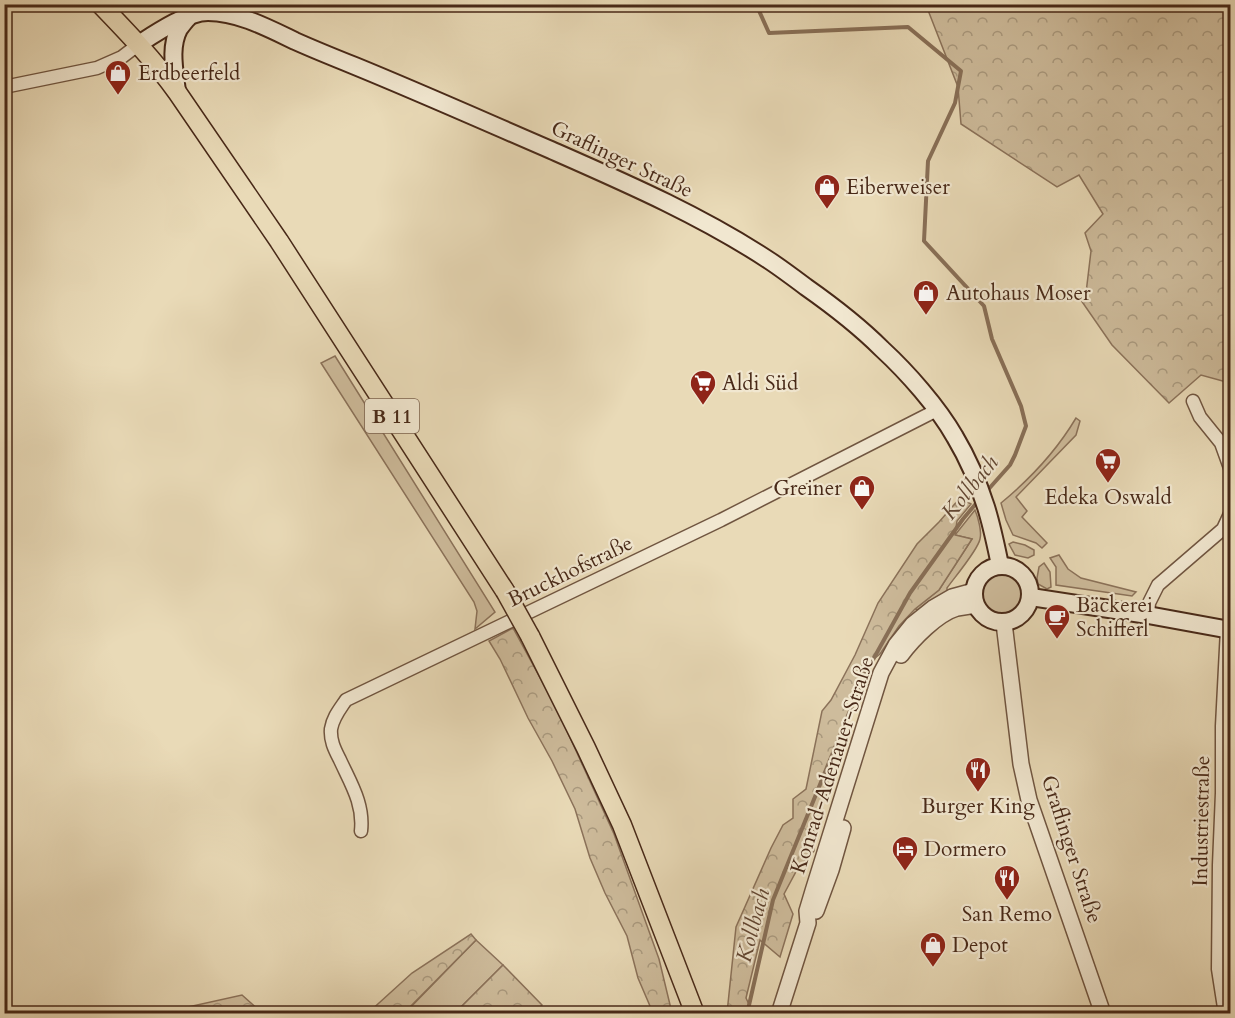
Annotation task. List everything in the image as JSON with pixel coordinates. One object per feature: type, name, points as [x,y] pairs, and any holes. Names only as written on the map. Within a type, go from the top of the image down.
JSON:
[{"type":"main road","name":"B 11","points":[[100,4],[161,69],[177,92],[279,241],[505,591],[530,636],[622,825],[695,1014]]},
{"type":"main road","name":"Graflinger Straße","points":[[139,44],[164,28],[205,12],[227,14],[268,27],[602,172],[709,225],[770,261],[856,325],[884,350],[937,410],[955,436],[978,485],[986,507],[1000,565]]},
{"type":"main road","points":[[177,92],[174,63],[175,42],[179,30],[189,17]]},
{"type":"main road","points":[[1000,565],[1011,566],[1026,578],[1031,597],[1022,615],[1014,620],[994,622],[986,617],[975,598],[976,582],[982,573],[991,568],[1000,565]]},
{"type":"main road","points":[[1031,597],[1228,629]]},
{"type":"street","points":[[4,87],[97,68],[122,57],[139,44]]},
{"type":"street","points":[[1193,401],[1200,417],[1221,442],[1230,468]]},
{"type":"street","name":"Bruckhofstraße","points":[[361,831],[362,818],[358,796],[331,741],[331,728],[335,716],[346,700],[721,520],[937,410]]},
{"type":"street","points":[[1148,615],[1149,603],[1158,585],[1223,529],[1230,514]]},
{"type":"street","name":"Konrad-Adenauer-Straße","points":[[779,1014],[808,923],[807,912],[813,891],[881,673],[896,645],[914,624],[933,608],[952,597],[975,598]]},
{"type":"street","name":"Graflinger Straße","points":[[1004,622],[1020,758],[1029,800],[1103,1014]]},
{"type":"street","name":"Industriestraße","points":[[1225,1014],[1218,969],[1222,726],[1228,629]]},
{"type":"green space","points":[[926,5],[1230,5],[1230,383],[1201,375],[1169,403],[1112,345],[1076,293],[1086,293],[1091,251],[1085,233],[1103,214],[1079,175],[1057,187],[961,124],[958,87]]},
{"type":"green space","points":[[335,356],[495,612],[475,629],[477,611],[474,602],[321,363]]},
{"type":"green space","points":[[1076,418],[1080,421],[1076,435],[1016,497],[1027,511],[1022,517],[1047,543],[1042,548],[1036,543],[1013,535],[1001,503],[1042,463]]},
{"type":"green space","points":[[960,498],[971,504],[957,521],[955,535],[972,539],[939,590],[915,609],[899,626],[880,654],[866,665],[855,690],[844,736],[828,780],[826,798],[814,814],[814,851],[798,868],[784,894],[793,914],[780,957],[760,940],[746,998],[753,1013],[727,1013],[736,927],[783,825],[793,818],[793,799],[806,789],[822,711],[831,700],[855,655],[878,603],[917,544]]},
{"type":"green space","points":[[975,510],[980,539],[975,550],[947,588],[947,593],[920,610],[915,609],[939,590],[972,539],[955,535]]},
{"type":"green space","points":[[1013,542],[1034,550],[1034,555],[1028,558],[1015,555],[1009,544]]},
{"type":"green space","points":[[1059,555],[1068,569],[1081,578],[1136,592],[1132,596],[1056,585],[1056,567],[1050,558]]},
{"type":"green space","points":[[1044,563],[1050,572],[1051,587],[1047,589],[1038,584],[1037,578],[1039,567]]},
{"type":"green space","points":[[1001,572],[1009,573],[1016,578],[1021,585],[1021,601],[1016,608],[1009,613],[1001,614],[993,613],[986,608],[981,601],[980,593],[981,585],[986,578],[993,573]]},
{"type":"green space","points":[[513,628],[557,709],[614,834],[659,959],[672,1013],[653,1013],[638,978],[627,936],[590,858],[575,809],[489,641]]},
{"type":"green space","points":[[471,934],[476,940],[404,1013],[368,1013],[412,973]]},
{"type":"green space","points":[[476,940],[503,965],[455,1013],[404,1014]]},
{"type":"green space","points":[[503,965],[542,1005],[534,1013],[455,1013]]},
{"type":"green space","points":[[242,995],[262,1013],[161,1013]]},
{"type":"waterway","name":"Kollbach","points":[[756,4],[769,33],[908,27],[961,71],[955,103],[928,161],[924,241],[984,306],[992,339],[1021,406],[1026,426],[1010,465],[986,492]]},
{"type":"waterway","name":"Kollbach","points":[[747,1014],[773,900],[865,674],[910,593],[979,500]]},
{"type":"place","name":"Erdbeerfeld","points":[[118,96]]},
{"type":"place","name":"Eiberweiser","points":[[827,210]]},
{"type":"place","name":"Autohaus Moser","points":[[926,316]]},
{"type":"place","name":"Aldi Süd","points":[[703,406]]},
{"type":"place","name":"Edeka Oswald","points":[[1108,484]]},
{"type":"place","name":"Greiner","points":[[862,511]]},
{"type":"place","name":"Bäckerei Schifferl","points":[[1057,640]]},
{"type":"place","name":"Burger King","points":[[978,793]]},
{"type":"place","name":"Dormero","points":[[905,872]]},
{"type":"place","name":"San Remo","points":[[1007,901]]},
{"type":"place","name":"Depot","points":[[933,968]]}]
